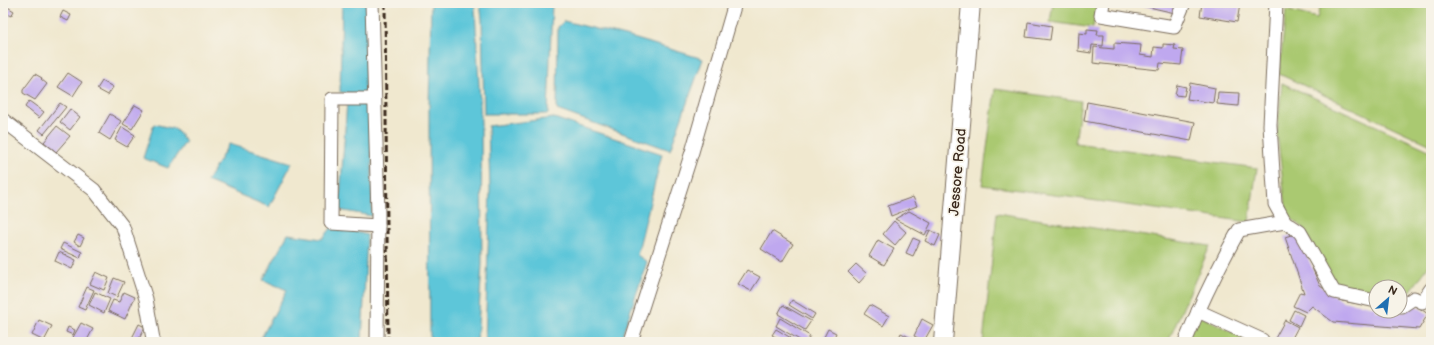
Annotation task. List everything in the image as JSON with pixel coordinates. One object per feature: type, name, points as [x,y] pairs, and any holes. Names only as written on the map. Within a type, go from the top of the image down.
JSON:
[{"type":"highway","name":"Jessore Road","points":[[943,342],[971,3]]},
{"type":"street","points":[[372,3],[378,226],[377,342]]},
{"type":"street","points":[[631,342],[692,152],[735,3]]},
{"type":"street","points":[[1103,3],[1101,15],[1174,27],[1184,3]]},
{"type":"street","points":[[1276,3],[1270,125],[1275,204],[1285,222],[1300,232],[1334,292],[1368,299]]},
{"type":"street","points":[[374,99],[332,100],[331,223],[378,226]]},
{"type":"street","points":[[3,120],[94,190],[123,227],[146,299],[154,342]]},
{"type":"street","points":[[1185,342],[1198,311],[1239,230],[1285,222]]},
{"type":"street","points":[[1408,302],[1414,298],[1422,302],[1431,289]]},
{"type":"street","points":[[1198,311],[1262,340]]},
{"type":"green space","points":[[1053,3],[1097,3],[1093,28],[1050,22]]},
{"type":"green space","points":[[1321,3],[1431,3],[1431,145],[1279,74],[1286,10],[1317,18]]},
{"type":"green space","points":[[1282,83],[1431,151],[1431,263],[1408,295],[1408,279],[1368,279],[1368,294],[1338,289],[1302,227],[1287,215],[1277,133]]},
{"type":"green space","points":[[995,89],[1081,101],[1075,143],[1257,168],[1249,222],[982,185]]},
{"type":"green space","points":[[997,213],[1210,246],[1168,342],[983,342]]},
{"type":"green space","points":[[1196,314],[1253,342],[1187,342]]},
{"type":"water","points":[[342,3],[367,3],[365,94],[340,92]]},
{"type":"water","points":[[431,3],[474,3],[475,9],[481,123],[482,264],[477,342],[430,342],[429,110]]},
{"type":"water","points":[[480,3],[552,3],[548,114],[484,114],[482,19]]},
{"type":"water","points":[[564,21],[633,38],[703,59],[670,150],[557,110],[558,27]]},
{"type":"water","points":[[347,102],[372,105],[372,216],[339,210]]},
{"type":"water","points":[[554,118],[662,154],[637,255],[647,262],[620,342],[485,342],[490,189],[488,126]]},
{"type":"water","points":[[154,124],[175,129],[186,141],[168,168],[143,158]]},
{"type":"water","points":[[229,144],[292,163],[269,207],[207,181]]},
{"type":"water","points":[[334,225],[367,235],[362,342],[259,342],[287,290],[263,280],[288,234],[322,239]]},
{"type":"building","points":[[1131,3],[1176,3],[1175,13]]},
{"type":"building","points":[[1202,3],[1240,4],[1237,22],[1200,16]]},
{"type":"building","points":[[6,6],[14,11],[11,16],[3,12]]},
{"type":"building","points":[[63,11],[71,15],[68,21],[60,17]]},
{"type":"building","points":[[1028,22],[1052,26],[1050,40],[1026,37]]},
{"type":"building","points":[[1087,29],[1098,30],[1097,35],[1104,35],[1103,46],[1092,45],[1091,53],[1078,51],[1079,33],[1087,34]]},
{"type":"building","points":[[1114,43],[1141,45],[1140,55],[1153,57],[1154,47],[1163,48],[1163,44],[1175,45],[1174,49],[1183,50],[1181,65],[1160,63],[1159,70],[1093,63],[1094,47],[1114,49]]},
{"type":"building","points":[[68,73],[82,82],[73,96],[58,87]]},
{"type":"building","points":[[35,74],[42,78],[41,79],[47,84],[35,100],[23,93],[23,90]]},
{"type":"building","points":[[102,81],[113,87],[108,95],[97,89]]},
{"type":"building","points":[[1190,83],[1215,88],[1213,103],[1187,99]]},
{"type":"building","points":[[1177,85],[1186,87],[1184,96],[1175,95]]},
{"type":"building","points":[[1218,92],[1239,93],[1238,106],[1217,104]]},
{"type":"building","points":[[29,101],[44,112],[39,118],[25,107]]},
{"type":"building","points":[[1087,102],[1195,122],[1191,141],[1084,121]]},
{"type":"building","points":[[60,103],[66,107],[44,134],[39,130]]},
{"type":"building","points":[[135,105],[144,110],[132,129],[123,124]]},
{"type":"building","points":[[70,109],[80,117],[70,130],[60,122]]},
{"type":"building","points":[[110,114],[121,121],[110,140],[99,133]]},
{"type":"building","points":[[57,126],[70,136],[56,152],[44,142]]},
{"type":"building","points":[[122,127],[135,135],[127,147],[115,140]]},
{"type":"building","points":[[913,197],[917,206],[891,216],[888,206]]},
{"type":"building","points":[[909,211],[931,223],[925,235],[895,219]]},
{"type":"building","points":[[894,221],[906,232],[895,245],[883,234]]},
{"type":"building","points":[[930,230],[940,235],[935,246],[925,241]]},
{"type":"building","points":[[772,231],[793,244],[782,262],[761,249]]},
{"type":"building","points":[[1297,233],[1320,286],[1342,301],[1368,306],[1368,319],[1408,319],[1408,308],[1412,303],[1428,314],[1419,329],[1333,322],[1312,306],[1306,312],[1293,306],[1300,292],[1304,293],[1285,237]]},
{"type":"building","points":[[78,235],[84,238],[80,246],[74,242]]},
{"type":"building","points":[[913,238],[920,241],[913,256],[906,253]]},
{"type":"building","points":[[878,240],[894,249],[884,265],[869,256]]},
{"type":"building","points":[[63,243],[82,252],[80,258],[60,249]]},
{"type":"building","points":[[59,252],[76,260],[72,269],[55,261]]},
{"type":"building","points":[[856,264],[867,274],[859,283],[848,272]]},
{"type":"building","points":[[747,270],[760,277],[751,291],[738,284]]},
{"type":"building","points":[[96,272],[109,278],[104,290],[90,284]]},
{"type":"building","points":[[114,278],[124,282],[117,297],[108,293]]},
{"type":"building","points":[[87,287],[94,290],[85,310],[78,307]]},
{"type":"building","points":[[95,292],[110,299],[104,313],[89,305]]},
{"type":"building","points":[[124,292],[135,297],[125,319],[108,311],[113,300],[119,302]]},
{"type":"building","points":[[792,300],[815,314],[812,319],[789,305]]},
{"type":"building","points":[[783,305],[811,321],[805,330],[778,314]]},
{"type":"building","points":[[870,305],[889,316],[883,326],[864,314]]},
{"type":"building","points":[[1294,310],[1304,315],[1299,326],[1289,320]]},
{"type":"building","points":[[780,318],[810,336],[806,342],[803,342],[776,326]]},
{"type":"building","points":[[922,319],[933,325],[924,341],[914,336]]},
{"type":"building","points":[[39,320],[52,326],[44,341],[32,335]]},
{"type":"building","points":[[1285,320],[1298,327],[1290,342],[1273,342]]},
{"type":"building","points":[[81,323],[93,329],[86,342],[72,342],[71,341]]},
{"type":"building","points":[[139,324],[145,327],[138,341],[132,338]]},
{"type":"building","points":[[68,327],[75,330],[73,335],[66,332]]},
{"type":"building","points":[[776,329],[791,338],[789,342],[784,342],[772,335]]},
{"type":"building","points":[[828,329],[836,333],[832,342],[823,339]]},
{"type":"building","points":[[901,333],[919,342],[897,342]]},
{"type":"railway","points":[[385,3],[388,342]]}]
